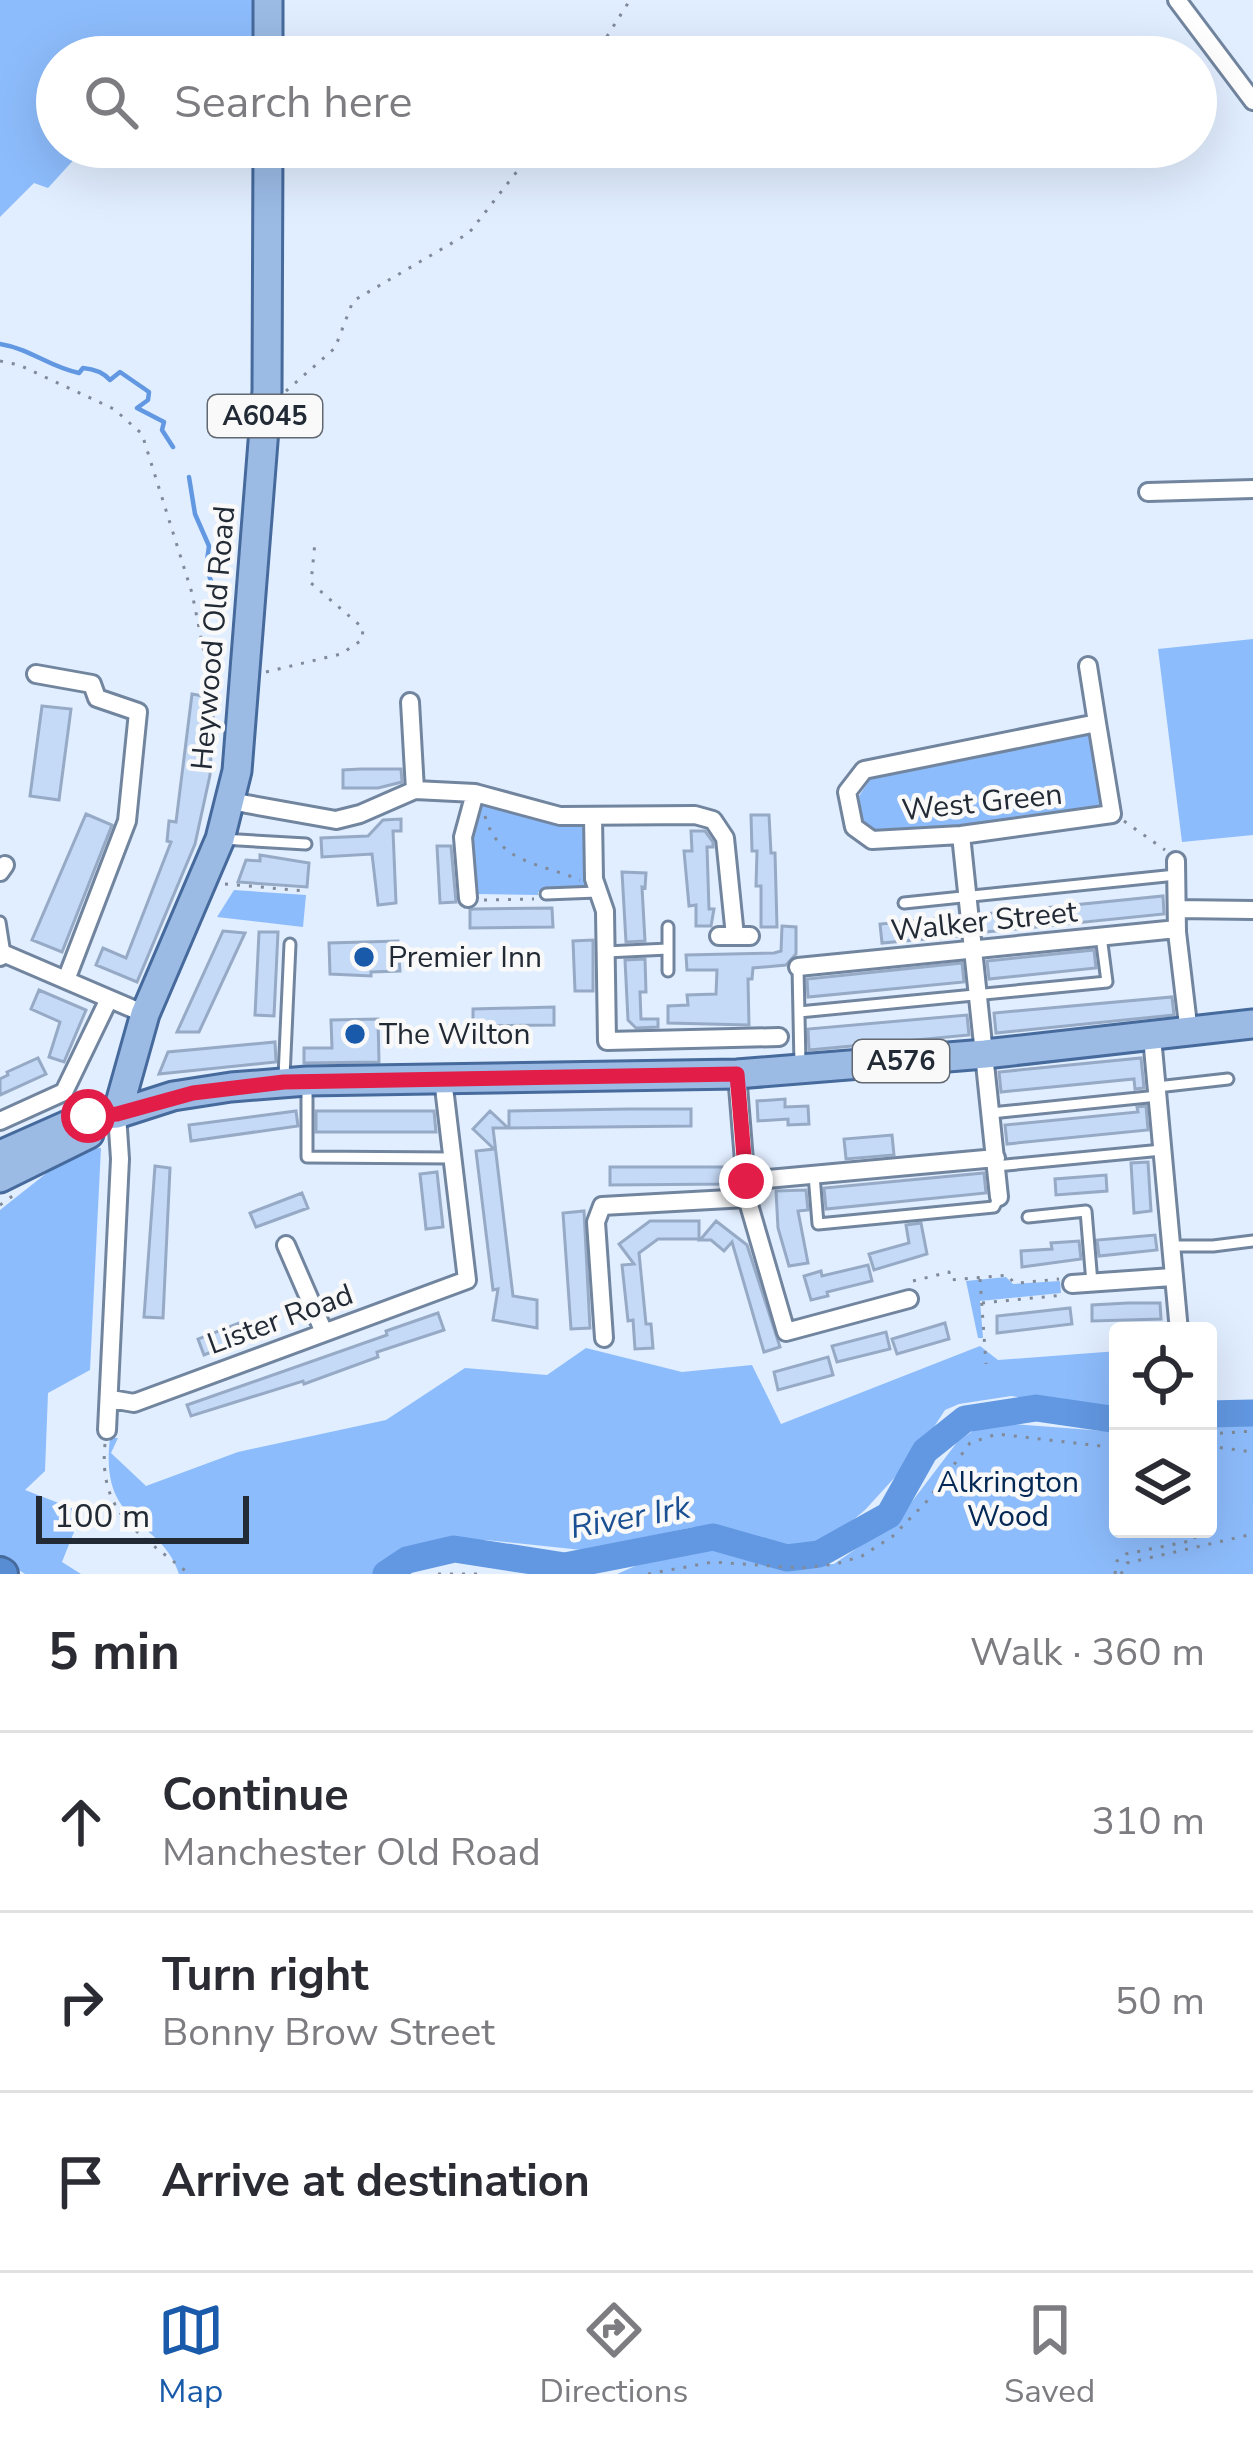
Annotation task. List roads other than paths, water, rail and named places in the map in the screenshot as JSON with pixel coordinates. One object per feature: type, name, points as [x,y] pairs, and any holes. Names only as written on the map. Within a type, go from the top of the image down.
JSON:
[{"type":"main road","points":[[268,0],[268,36]]},
{"type":"main road","name":"Heywood Old Road","points":[[117,1114],[145,1014],[220,839],[237,771],[267,391],[268,168]]},
{"type":"main road","name":"A576","points":[[0,1155],[88,1116],[117,1114],[173,1096],[296,1082],[737,1074],[985,1054],[1253,1024]]},
{"type":"main road","name":"A576","points":[[0,1178],[93,1132],[117,1114]]},
{"type":"street","points":[[1177,0],[1204,36]]},
{"type":"street","points":[[1217,53],[1253,101]]},
{"type":"street","points":[[1148,492],[1253,489]]},
{"type":"street","name":"West Green","points":[[1088,666],[1112,814],[961,835],[872,840],[854,827],[847,791],[864,770],[1096,723]]},
{"type":"street","points":[[36,674],[92,683],[98,698],[139,712],[128,821],[66,980]]},
{"type":"street","points":[[410,702],[415,790]]},
{"type":"street","points":[[230,801],[336,820],[415,790],[482,795],[560,816],[695,815],[712,820],[725,838],[735,936]]},
{"type":"street","points":[[468,898],[464,837],[482,795]]},
{"type":"street","points":[[593,817],[596,885],[604,911],[607,1041],[779,1037]]},
{"type":"street","points":[[961,835],[1000,1197]]},
{"type":"street","points":[[1176,868],[1177,929],[1189,1033]]},
{"type":"street","points":[[1177,909],[1253,910]]},
{"type":"street","name":"Walker Street","points":[[798,967],[1177,929]]},
{"type":"street","points":[[3,955],[145,1014]]},
{"type":"street","points":[[0,1121],[64,1092],[109,999]]},
{"type":"street","points":[[1152,1037],[1177,1322]]},
{"type":"street","points":[[737,1074],[747,1190],[786,1332],[909,1299]]},
{"type":"street","points":[[443,1079],[452,1158]]},
{"type":"street","points":[[107,1430],[120,1160],[117,1114]]},
{"type":"street","name":"Lister Road","points":[[111,1400],[134,1403],[467,1280],[452,1158]]},
{"type":"street","points":[[604,1338],[596,1222],[602,1206],[747,1190],[814,1175],[996,1162]]},
{"type":"street","points":[[286,1245],[323,1330]]},
{"type":"street","points":[[1072,1284],[1172,1277]]},
{"type":"lane","points":[[220,839],[306,844]]},
{"type":"lane","points":[[904,903],[1176,868]]},
{"type":"lane","points":[[546,894],[596,885]]},
{"type":"lane","points":[[0,922],[3,955]]},
{"type":"lane","points":[[668,927],[668,971]]},
{"type":"lane","points":[[799,1012],[1107,982],[1101,936]]},
{"type":"lane","points":[[290,944],[296,1082],[307,1157],[452,1158]]},
{"type":"lane","points":[[606,952],[668,950]]},
{"type":"lane","points":[[798,967],[800,1070]]},
{"type":"lane","points":[[991,1113],[1228,1079]]},
{"type":"lane","points":[[996,1162],[1162,1150]]},
{"type":"lane","points":[[814,1175],[818,1224],[994,1207],[1000,1197]]},
{"type":"lane","points":[[1028,1217],[1086,1210],[1092,1282]]},
{"type":"lane","points":[[1169,1246],[1253,1241]]},
{"type":"waterway","points":[[0,344],[79,373],[91,369],[110,380],[120,372],[149,392],[148,400],[137,408],[164,422],[162,430],[173,447]]},
{"type":"waterway","points":[[189,477],[195,514],[209,546],[206,568],[215,591]]},
{"type":"waterway","name":"River Irk","points":[[386,1574],[407,1560],[454,1549],[565,1566],[713,1537],[787,1558],[819,1554],[889,1515],[925,1451],[965,1419],[1036,1408],[1109,1419]]},
{"type":"waterway","name":"River Irk","points":[[1217,1414],[1253,1413]]},
{"type":"place","name":"Premier Inn","points":[[364,957]]},
{"type":"place","name":"The Wilton","points":[[355,1034]]},
{"type":"park label","name":"Alkrington Wood","points":[[1008,1499]]}]
